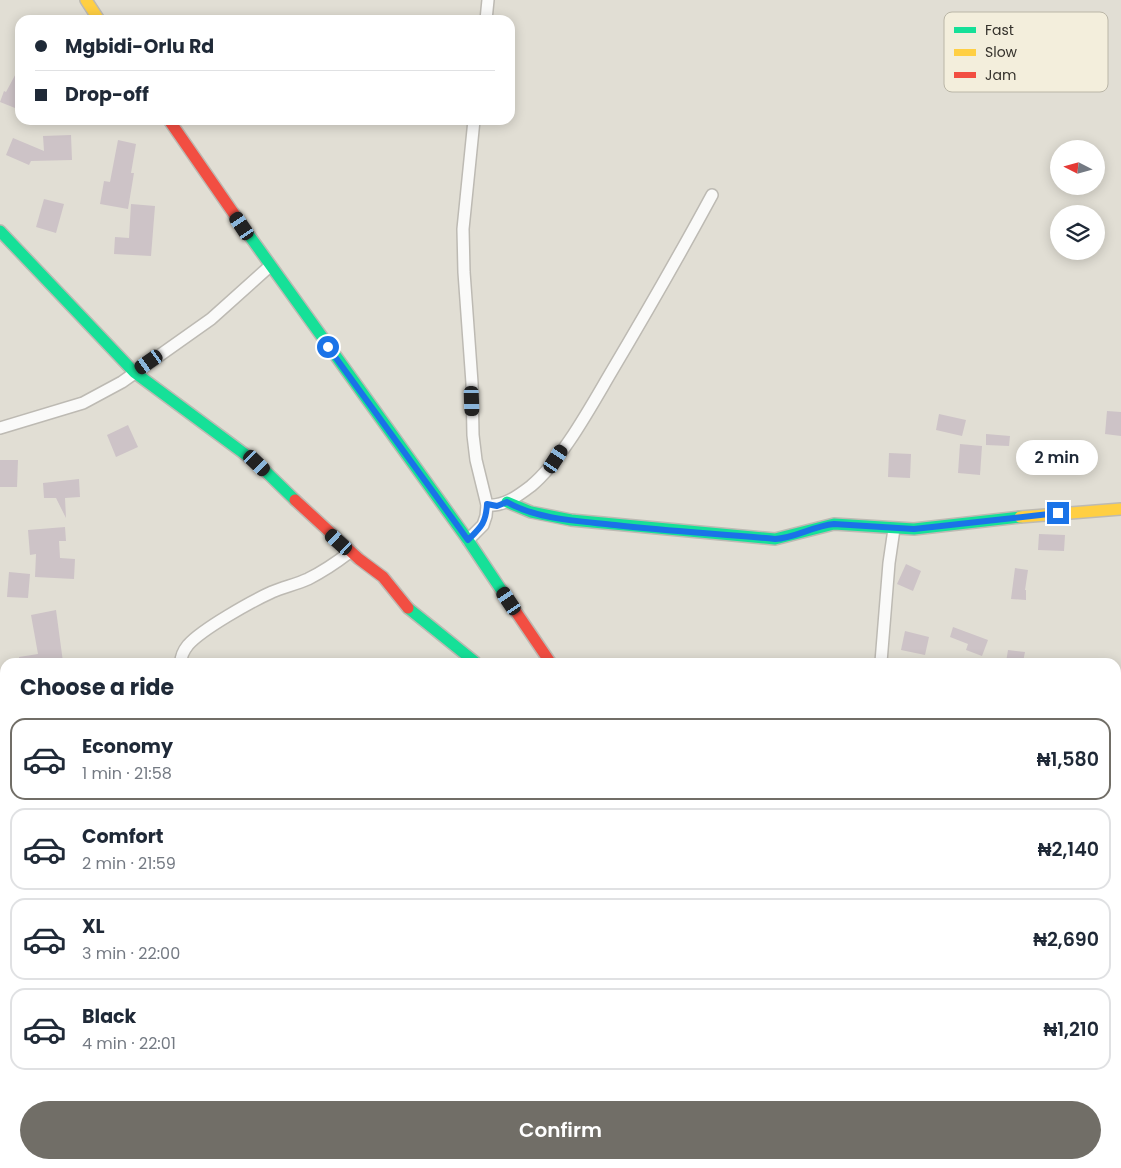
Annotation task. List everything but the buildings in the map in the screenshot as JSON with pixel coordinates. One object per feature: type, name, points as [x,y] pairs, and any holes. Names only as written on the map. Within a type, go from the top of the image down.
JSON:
[{"type":"street","points":[[86,0],[96,15]]},
{"type":"street","points":[[486,15],[488,0]]},
{"type":"street","points":[[171,125],[270,266],[468,540],[547,658]]},
{"type":"street","points":[[468,540],[483,525],[487,504],[476,460],[473,435],[472,383],[464,272],[463,229],[473,125]]},
{"type":"street","points":[[487,504],[497,506],[507,502],[531,486],[561,451],[592,405],[679,256],[712,195]]},
{"type":"street","points":[[0,231],[134,372],[257,463],[318,523],[383,578],[408,608],[470,658]]},
{"type":"street","points":[[0,428],[83,403],[122,382],[211,319],[270,266]]},
{"type":"street","points":[[507,502],[521,510],[581,521],[775,539],[784,538],[821,525],[914,529],[1048,514],[1121,509]]},
{"type":"street","points":[[881,658],[889,563],[894,529]]},
{"type":"street","points":[[181,658],[188,645],[207,630],[272,592],[308,579],[334,565],[350,552]]},
{"type":"traffic: fast","points":[[241,224],[468,540],[510,603]]},
{"type":"traffic: fast","points":[[0,231],[134,372],[257,463],[295,500]]},
{"type":"traffic: fast","points":[[507,502],[531,512],[571,520],[775,539],[834,524],[914,529],[1020,517]]},
{"type":"traffic: fast","points":[[408,608],[470,658]]},
{"type":"traffic: slow","points":[[86,0],[96,15]]},
{"type":"traffic: slow","points":[[1020,517],[1121,509]]},
{"type":"traffic: jam","points":[[172,125],[241,224]]},
{"type":"traffic: jam","points":[[295,500],[359,559],[383,577],[408,608]]},
{"type":"traffic: jam","points":[[510,603],[547,658]]},
{"type":"route","points":[[328,347],[468,540],[483,525],[487,504],[497,506],[507,502],[521,510],[581,521],[775,539],[784,538],[821,525],[834,524],[914,529],[1058,513]]}]
